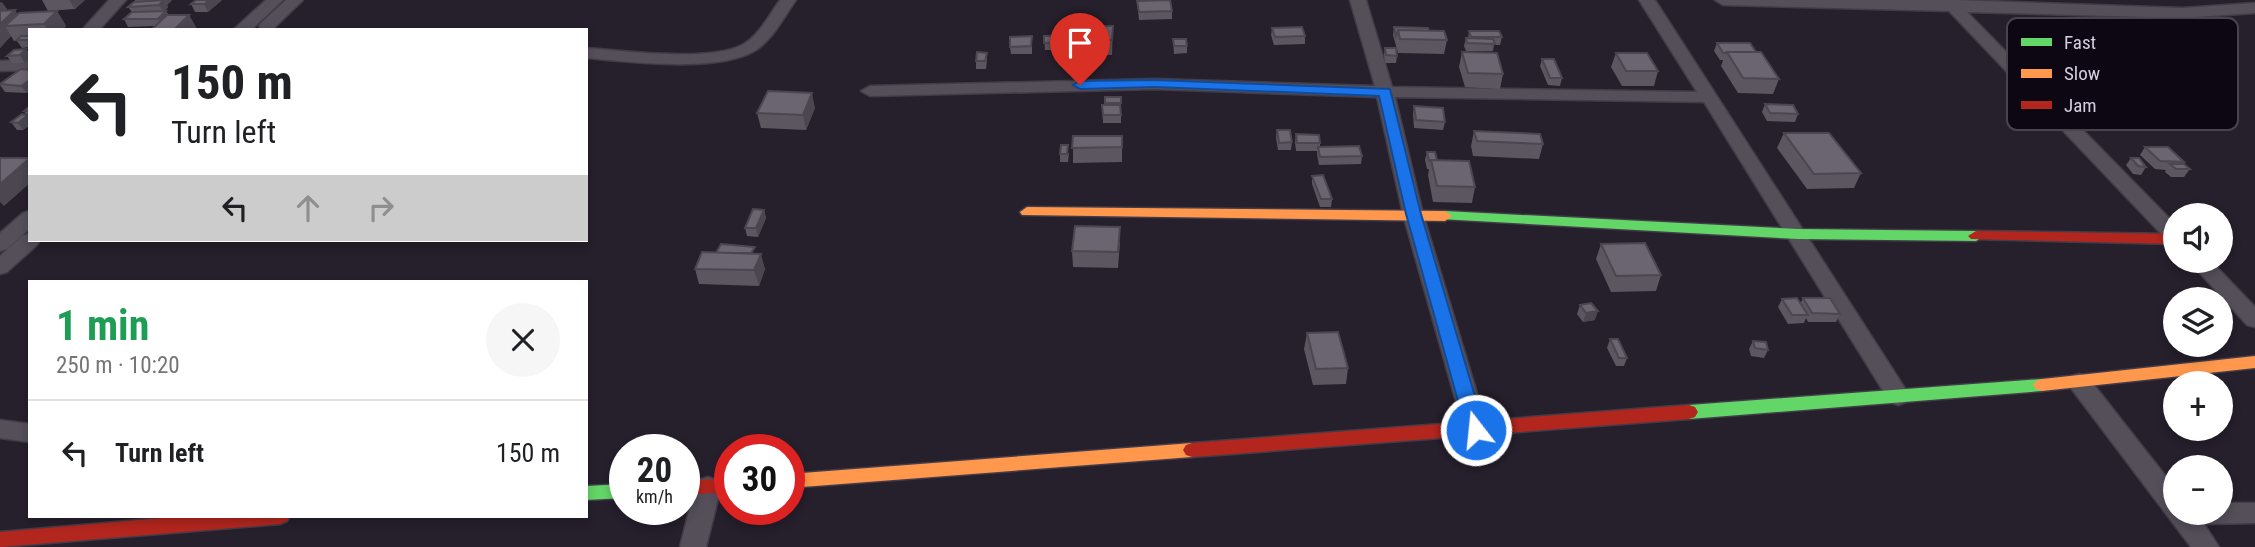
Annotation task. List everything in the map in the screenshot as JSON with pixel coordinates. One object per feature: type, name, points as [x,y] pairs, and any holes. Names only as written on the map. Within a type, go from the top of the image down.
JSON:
[{"type":"street","points":[[92,28],[118,0]]},
{"type":"street","points":[[243,28],[275,0]]},
{"type":"street","points":[[264,28],[295,0]]},
{"type":"street","points":[[588,53],[711,57],[744,50],[755,43],[788,0]]},
{"type":"street","points":[[1358,0],[1385,92],[1413,214],[1476,430]]},
{"type":"street","points":[[1647,0],[1798,234],[1898,396]]},
{"type":"street","points":[[1723,0],[1950,3],[2182,13],[2242,5]]},
{"type":"street","points":[[1950,3],[2007,62]]},
{"type":"street","points":[[0,66],[28,65]]},
{"type":"street","points":[[870,91],[1155,83],[1385,92],[1708,97]]},
{"type":"street","points":[[2072,130],[2163,225]]},
{"type":"street","points":[[1027,212],[1413,214],[1798,234],[2163,237]]},
{"type":"street","points":[[0,244],[28,219]]},
{"type":"street","points":[[0,267],[28,242]]},
{"type":"street","points":[[2210,273],[2255,320]]},
{"type":"street","points":[[805,480],[2079,382],[2255,362]]},
{"type":"street","points":[[2079,382],[2163,490]]},
{"type":"street","points":[[0,429],[28,433]]},
{"type":"street","points":[[693,547],[707,487]]},
{"type":"street","points":[[588,493],[609,492]]},
{"type":"street","points":[[2233,513],[2255,513]]},
{"type":"street","points":[[0,540],[257,518]]},
{"type":"street","points":[[2190,525],[2206,547]]},
{"type":"building","points":[[164,0],[159,5],[128,7],[134,2]]},
{"type":"building","points":[[196,0],[210,0],[204,4],[191,4]]},
{"type":"building","points":[[1170,0],[1172,11],[1139,12],[1137,1]]},
{"type":"building","points":[[15,10],[0,24],[0,11]]},
{"type":"building","points":[[57,11],[44,24],[5,26],[19,13]]},
{"type":"building","points":[[166,11],[158,19],[124,19],[132,12]]},
{"type":"building","points":[[167,15],[189,15],[176,28],[153,28]]},
{"type":"building","points":[[1072,26],[1113,26],[1112,40],[1070,40]]},
{"type":"building","points":[[1302,27],[1305,36],[1275,37],[1272,28]]},
{"type":"building","points":[[1394,27],[1428,28],[1429,31],[1398,30],[1396,36]]},
{"type":"building","points":[[1398,30],[1444,31],[1447,40],[1400,39]]},
{"type":"building","points":[[1469,31],[1499,31],[1502,37],[1471,37]]},
{"type":"building","points":[[1067,35],[1067,42],[1044,43],[1044,36]]},
{"type":"building","points":[[21,36],[28,36],[28,40],[17,40]]},
{"type":"building","points":[[1032,36],[1031,46],[1010,47],[1010,37]]},
{"type":"building","points":[[1466,38],[1493,39],[1495,44],[1467,43]]},
{"type":"building","points":[[1173,39],[1186,39],[1187,46],[1174,46]]},
{"type":"building","points":[[1717,43],[1750,43],[1756,52],[1723,53]]},
{"type":"building","points":[[1385,48],[1396,48],[1397,56],[1386,55]]},
{"type":"building","points":[[26,49],[20,55],[7,56],[14,50]]},
{"type":"building","points":[[977,52],[987,53],[985,61],[976,61]]},
{"type":"building","points":[[1462,52],[1497,53],[1503,74],[1468,73]]},
{"type":"building","points":[[1727,52],[1761,52],[1779,79],[1743,78]]},
{"type":"building","points":[[1616,53],[1647,53],[1658,71],[1626,71]]},
{"type":"building","points":[[1542,59],[1554,59],[1562,78],[1550,78]]},
{"type":"building","points":[[21,69],[28,70],[28,81],[21,86],[0,84]]},
{"type":"building","points":[[768,91],[812,93],[803,115],[757,113]]},
{"type":"building","points":[[1105,97],[1121,97],[1121,103],[1105,103]]},
{"type":"building","points":[[1765,104],[1793,105],[1798,114],[1770,113]]},
{"type":"building","points":[[1102,105],[1120,105],[1121,115],[1103,115]]},
{"type":"building","points":[[1414,106],[1443,108],[1445,122],[1416,120]]},
{"type":"building","points":[[22,114],[28,115],[18,123],[11,122]]},
{"type":"building","points":[[1277,130],[1290,130],[1292,142],[1279,143]]},
{"type":"building","points":[[1474,131],[1540,134],[1543,144],[1477,141]]},
{"type":"building","points":[[1784,133],[1829,133],[1861,173],[1814,174]]},
{"type":"building","points":[[1296,134],[1319,135],[1320,143],[1297,143]]},
{"type":"building","points":[[1073,136],[1122,136],[1122,147],[1072,148]]},
{"type":"building","points":[[1061,145],[1068,145],[1067,154],[1060,154]]},
{"type":"building","points":[[1359,146],[1362,156],[1320,157],[1318,147]]},
{"type":"building","points":[[2145,147],[2168,147],[2184,162],[2160,161]]},
{"type":"building","points":[[1427,152],[1435,152],[1437,160],[1429,161]]},
{"type":"building","points":[[0,158],[28,158],[28,160],[0,184]]},
{"type":"building","points":[[2131,158],[2139,158],[2146,167],[2138,166]]},
{"type":"building","points":[[1431,160],[1469,161],[1475,187],[1437,186]]},
{"type":"building","points":[[2170,164],[2184,164],[2190,169],[2176,169]]},
{"type":"building","points":[[1323,175],[1332,199],[1321,199],[1312,176]]},
{"type":"building","points":[[753,209],[764,210],[756,228],[745,228]]},
{"type":"building","points":[[1075,226],[1120,227],[1118,252],[1072,251]]},
{"type":"building","points":[[1645,243],[1661,275],[1616,276],[1601,244]]},
{"type":"building","points":[[721,244],[755,247],[751,253],[716,253]]},
{"type":"building","points":[[702,252],[761,254],[754,270],[695,269]]},
{"type":"building","points":[[1797,298],[1808,315],[1792,315],[1782,299]]},
{"type":"building","points":[[1803,298],[1830,298],[1840,314],[1812,313]]},
{"type":"building","points":[[1591,303],[1598,311],[1586,313],[1580,305]]},
{"type":"building","points":[[1338,332],[1348,368],[1316,369],[1307,333]]},
{"type":"building","points":[[1610,339],[1618,339],[1627,358],[1619,358]]},
{"type":"building","points":[[1753,341],[1766,342],[1768,350],[1755,348]]},
{"type":"traffic: fast","points":[[1445,216],[1798,234],[1976,236]]},
{"type":"traffic: fast","points":[[1689,412],[2042,385]]},
{"type":"traffic: fast","points":[[588,493],[609,492]]},
{"type":"traffic: slow","points":[[1027,212],[1445,216]]},
{"type":"traffic: slow","points":[[2042,385],[2255,362]]},
{"type":"traffic: slow","points":[[805,480],[1192,450]]},
{"type":"traffic: jam","points":[[1976,236],[2163,239]]},
{"type":"traffic: jam","points":[[1192,450],[1689,412]]},
{"type":"traffic: jam","points":[[700,487],[714,486]]},
{"type":"traffic: jam","points":[[0,540],[257,518]]},
{"type":"route","points":[[1080,85],[1155,83],[1385,92],[1413,214],[1476,430]]}]
